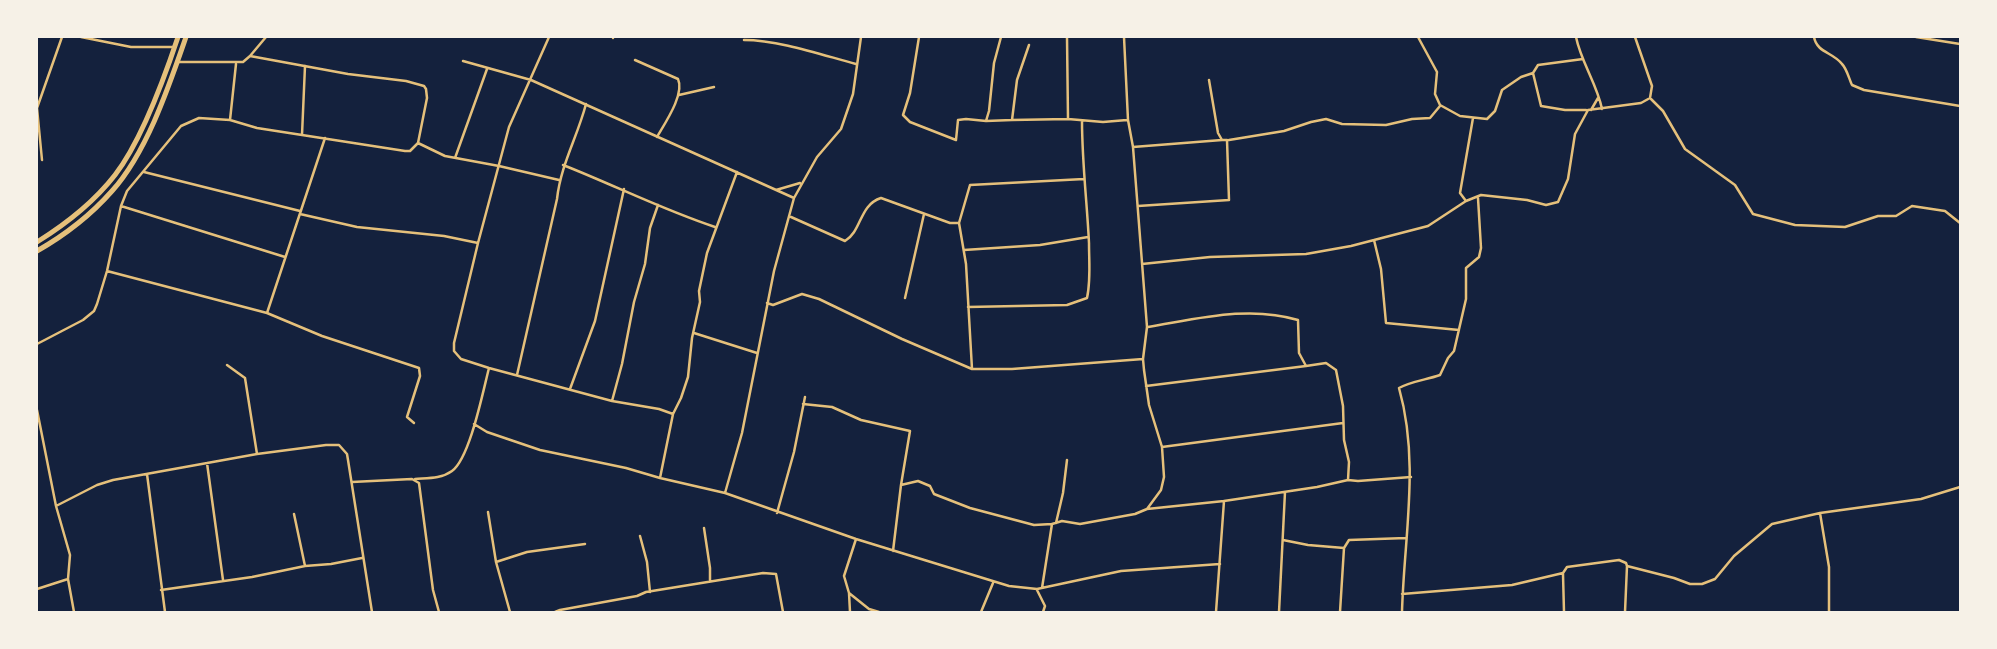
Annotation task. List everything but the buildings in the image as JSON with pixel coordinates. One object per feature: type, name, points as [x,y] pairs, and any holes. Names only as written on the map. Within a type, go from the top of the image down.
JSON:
[{"type":"highway","points":[[37,242],[82,209],[116,173],[147,117],[178,37]]},
{"type":"highway","points":[[37,251],[58,239],[87,216],[118,183],[134,160],[155,118],[186,37]]},
{"type":"street","points":[[42,160],[37,108],[62,37]]},
{"type":"street","points":[[81,37],[121,46],[175,47]]},
{"type":"street","points":[[170,61],[243,62],[265,37]]},
{"type":"street","points":[[549,37],[509,127],[478,243],[454,351],[461,359],[489,368],[611,401],[673,414]]},
{"type":"street","points":[[725,493],[742,433],[774,271],[794,198],[817,157],[841,129],[853,94],[861,37]]},
{"type":"street","points":[[919,37],[910,93],[903,115],[910,122],[956,140],[958,120],[966,119],[1128,120]]},
{"type":"street","points":[[986,121],[992,72],[1001,37]]},
{"type":"street","points":[[1067,37],[1068,120]]},
{"type":"street","points":[[1124,37],[1128,120],[1133,147],[1147,327],[1143,359],[1149,405],[1163,447],[1164,477],[1161,490],[1147,509]]},
{"type":"street","points":[[1418,37],[1437,72],[1435,94],[1440,105],[1461,116],[1487,120],[1495,111],[1502,89],[1532,73],[1538,65],[1583,59]]},
{"type":"street","points":[[1576,37],[1602,110]]},
{"type":"street","points":[[1532,73],[1541,106],[1565,110],[1602,110],[1641,103],[1650,98],[1653,86],[1635,37]]},
{"type":"street","points":[[1814,37],[1819,48],[1842,63],[1852,85],[1864,90],[1960,106]]},
{"type":"street","points":[[1916,37],[1960,44]]},
{"type":"street","points":[[744,40],[805,50],[856,64]]},
{"type":"street","points":[[1012,120],[1017,79],[1029,45]]},
{"type":"street","points":[[37,344],[90,315],[97,304],[107,271],[121,206],[127,191],[187,122],[199,118],[230,120],[257,128],[405,151],[410,151],[418,143],[427,98],[424,86],[250,56]]},
{"type":"street","points":[[635,60],[678,79],[681,85],[679,95],[657,137]]},
{"type":"street","points":[[463,61],[531,80],[794,198]]},
{"type":"street","points":[[230,120],[236,63]]},
{"type":"street","points":[[302,135],[305,66]]},
{"type":"street","points":[[455,158],[487,69]]},
{"type":"street","points":[[1209,80],[1218,133],[1222,140]]},
{"type":"street","points":[[679,95],[715,88]]},
{"type":"street","points":[[1142,264],[1210,257],[1306,254],[1428,226],[1478,196],[1527,200],[1546,205],[1558,202],[1568,179],[1575,134],[1599,96]]},
{"type":"street","points":[[1650,98],[1662,111],[1685,149],[1735,185],[1753,214],[1795,225],[1845,227],[1878,216],[1896,216],[1912,206],[1945,212],[1960,223]]},
{"type":"street","points":[[517,375],[559,180],[586,104]]},
{"type":"street","points":[[1229,140],[1284,131],[1326,119],[1342,124],[1386,125],[1430,118],[1440,105]]},
{"type":"street","points":[[1466,201],[1460,193],[1473,118]]},
{"type":"street","points":[[967,307],[1066,305],[1087,299],[1090,286],[1082,121]]},
{"type":"street","points":[[267,313],[325,138]]},
{"type":"street","points":[[1133,147],[1227,140],[1229,200],[1138,206]]},
{"type":"street","points":[[418,143],[445,156],[559,180]]},
{"type":"street","points":[[563,165],[715,227]]},
{"type":"street","points":[[660,478],[673,414],[688,377],[706,253],[737,171]]},
{"type":"street","points":[[144,172],[357,227],[444,236],[478,243]]},
{"type":"street","points":[[972,369],[964,250],[959,223],[970,185],[1084,179]]},
{"type":"street","points":[[776,190],[802,183]]},
{"type":"street","points":[[570,389],[595,321],[624,189]]},
{"type":"street","points":[[1402,612],[1411,477],[1407,418],[1399,388],[1440,375],[1454,351],[1466,299],[1466,268],[1479,257],[1481,248],[1478,196]]},
{"type":"street","points":[[790,217],[845,241],[850,238],[865,209],[876,200],[886,199],[950,223],[959,223]]},
{"type":"street","points":[[611,401],[645,264],[650,229],[658,205]]},
{"type":"street","points":[[121,206],[285,257]]},
{"type":"street","points":[[905,298],[925,214]]},
{"type":"street","points":[[964,250],[1088,237]]},
{"type":"street","points":[[1374,240],[1381,268],[1386,323],[1459,330]]},
{"type":"street","points":[[107,271],[267,313],[322,336],[419,368],[420,376],[407,416],[414,423]]},
{"type":"street","points":[[767,303],[773,305],[802,294],[819,299],[890,334],[972,369],[1012,369],[1143,359]]},
{"type":"street","points":[[1147,327],[1237,313],[1282,315],[1298,320],[1299,353],[1306,366]]},
{"type":"street","points":[[694,333],[757,353]]},
{"type":"street","points":[[1146,386],[1325,363],[1336,370],[1345,423],[1348,480]]},
{"type":"street","points":[[227,365],[245,378],[257,454]]},
{"type":"street","points":[[352,482],[439,477],[459,465],[474,424],[489,368]]},
{"type":"street","points":[[777,513],[794,452],[805,397]]},
{"type":"street","points":[[803,404],[832,407],[861,420],[910,431],[894,551]]},
{"type":"street","points":[[37,410],[56,506],[70,555],[68,579],[74,612]]},
{"type":"street","points":[[1163,447],[1345,423]]},
{"type":"street","points":[[474,424],[487,432],[540,450],[725,493],[856,539],[1009,586],[1037,589],[1121,571],[1220,564]]},
{"type":"street","points":[[56,506],[97,485],[147,474],[257,454],[339,445],[346,454],[352,482],[372,612]]},
{"type":"street","points":[[1042,588],[1054,523],[1063,493],[1067,460]]},
{"type":"street","points":[[207,463],[223,580]]},
{"type":"street","points":[[147,474],[165,612]]},
{"type":"street","points":[[901,485],[918,481],[930,485],[934,494],[970,508],[1034,526],[1062,521],[1080,524],[1135,514],[1147,509],[1317,488],[1348,480],[1411,477]]},
{"type":"street","points":[[412,479],[419,483],[433,590],[439,612]]},
{"type":"street","points":[[1564,612],[1563,573],[1567,567],[1619,560],[1627,566],[1690,584],[1702,584],[1715,579],[1734,556],[1772,524],[1820,513],[1921,499],[1960,487]]},
{"type":"street","points":[[1279,612],[1285,492]]},
{"type":"street","points":[[1216,612],[1224,501]]},
{"type":"street","points":[[488,512],[496,562],[510,612]]},
{"type":"street","points":[[1820,513],[1829,567],[1829,612]]},
{"type":"street","points":[[294,514],[305,566]]},
{"type":"street","points":[[704,528],[710,581]]},
{"type":"street","points":[[640,536],[647,562],[650,592]]},
{"type":"street","points":[[1340,612],[1344,548],[1349,540],[1407,538]]},
{"type":"street","points":[[850,612],[845,576],[856,539]]},
{"type":"street","points":[[1283,540],[1344,548]]},
{"type":"street","points":[[496,562],[527,552],[585,544]]},
{"type":"street","points":[[161,590],[363,557]]},
{"type":"street","points":[[1625,612],[1627,566]]},
{"type":"street","points":[[555,612],[762,573],[776,575],[783,612]]},
{"type":"street","points":[[1402,594],[1512,585],[1563,573]]},
{"type":"street","points":[[37,589],[68,579]]},
{"type":"street","points":[[981,612],[993,581]]},
{"type":"street","points":[[1037,589],[1045,606],[1043,612]]},
{"type":"street","points":[[849,593],[869,610],[880,612]]}]
